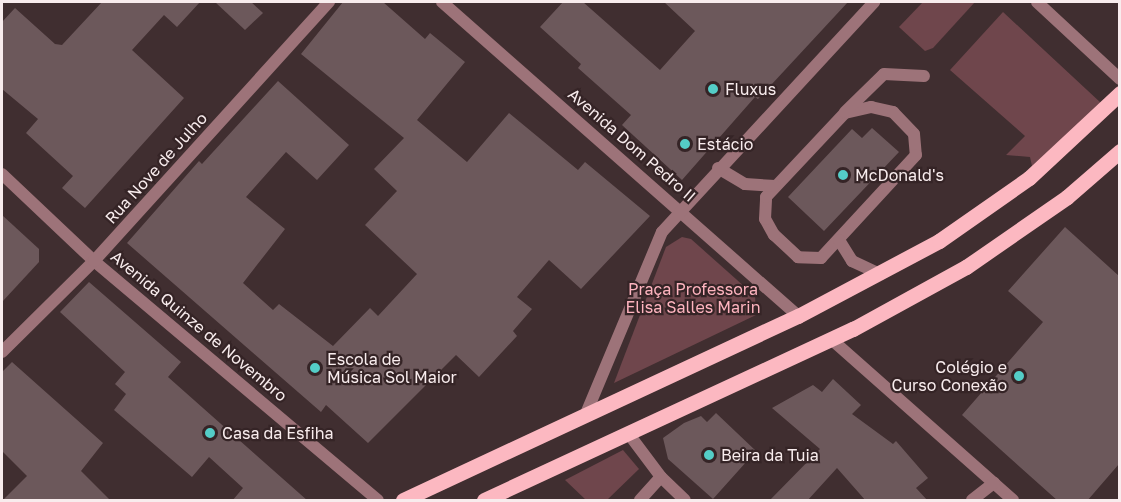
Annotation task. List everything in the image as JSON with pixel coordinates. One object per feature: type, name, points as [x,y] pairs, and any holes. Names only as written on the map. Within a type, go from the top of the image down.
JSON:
[{"type":"main road","points":[[403,501],[798,316],[939,241],[1029,178],[1119,93]]},
{"type":"main road","points":[[484,501],[831,339],[966,267],[1067,197],[1119,151]]},
{"type":"street","name":"Rua Nove de Julho","points":[[2,352],[94,261],[329,2]]},
{"type":"street","name":"Avenida Dom Pedro II","points":[[442,2],[798,316]]},
{"type":"street","points":[[585,416],[662,232],[718,168],[874,2]]},
{"type":"street","points":[[1037,2],[1119,79]]},
{"type":"street","points":[[845,113],[853,108],[884,108],[914,134],[918,147],[916,155],[839,240],[821,258],[811,260],[787,250],[765,219],[766,197],[845,113],[884,74],[924,76]]},
{"type":"street","points":[[718,168],[745,184],[775,186]]},
{"type":"street","name":"Avenida Quinze de Novembro","points":[[2,174],[94,261],[378,501]]},
{"type":"street","points":[[839,240],[852,261],[880,274]]},
{"type":"street","points":[[831,339],[1012,501]]},
{"type":"street","points":[[628,433],[661,477],[685,501]]},
{"type":"street","points":[[640,501],[661,477]]},
{"type":"street","points":[[972,501],[994,483]]},
{"type":"green space","points":[[923,2],[975,2],[933,48],[925,51],[899,27]]},
{"type":"green space","points":[[1003,12],[1101,103],[1032,166],[1030,157],[1006,155],[1025,136],[950,70]]},
{"type":"green space","name":"Praça Professora Elisa Salles Marin","points":[[682,237],[691,239],[755,296],[756,315],[614,383],[666,247]]},
{"type":"green space","points":[[623,450],[639,469],[607,500],[586,500],[565,480]]},
{"type":"building","points":[[102,2],[200,2],[177,27],[164,15],[132,50],[184,98],[85,208],[62,188],[73,176],[26,133],[38,119],[2,89],[2,22],[15,8],[55,44],[62,45]]},
{"type":"building","points":[[215,2],[251,2],[263,13],[245,30]]},
{"type":"building","points":[[343,2],[383,2],[425,39],[430,33],[465,62],[417,120],[467,162],[509,113],[578,170],[585,162],[650,216],[581,289],[549,260],[517,297],[532,309],[513,331],[517,336],[479,377],[456,355],[368,443],[326,405],[321,412],[127,243],[199,161],[202,164],[278,81],[349,145],[317,180],[286,152],[246,197],[285,229],[243,283],[273,310],[279,304],[333,346],[370,308],[378,316],[417,274],[365,225],[397,191],[374,169],[404,138],[301,54]]},
{"type":"building","points":[[563,2],[583,2],[660,70],[695,31],[664,2],[848,2],[758,99],[755,97],[682,180],[622,125],[631,115],[578,68],[581,64],[540,27]]},
{"type":"building","name":"McDonald's","points":[[872,128],[899,152],[824,231],[788,197],[852,129],[862,138]]},
{"type":"building","points":[[2,215],[39,249],[39,262],[2,302]]},
{"type":"building","name":"Colégio e Curso Conexão","points":[[1065,227],[1119,276],[1119,464],[1087,501],[1058,501],[962,415],[1043,322],[1008,291]]},
{"type":"building","points":[[89,282],[181,362],[168,377],[308,501],[232,501],[243,488],[209,457],[192,477],[114,410],[126,394],[115,384],[125,372],[60,312]]},
{"type":"building","points":[[12,362],[103,443],[81,471],[111,501],[2,501],[27,476],[2,451],[2,372]]},
{"type":"building","points":[[833,379],[861,405],[852,414],[893,444],[896,441],[928,478],[916,488],[928,501],[866,501],[837,468],[807,501],[769,501],[820,449],[772,408],[813,385],[822,392]]},
{"type":"building","name":"Beira da Tuia","points":[[716,413],[756,451],[713,499],[668,459],[663,438],[684,423],[701,416],[707,422]]},
{"type":"place","name":"Fluxus","points":[[713,89]]},
{"type":"place","name":"Estácio","points":[[685,144]]},
{"type":"place","name":"McDonald's","points":[[843,175]]},
{"type":"place","name":"Escola de Música Sol Maior","points":[[315,368]]},
{"type":"place","name":"Colégio e Curso Conexão","points":[[1019,376]]},
{"type":"place","name":"Casa da Esfiha","points":[[210,433]]},
{"type":"place","name":"Beira da Tuia","points":[[709,455]]}]
